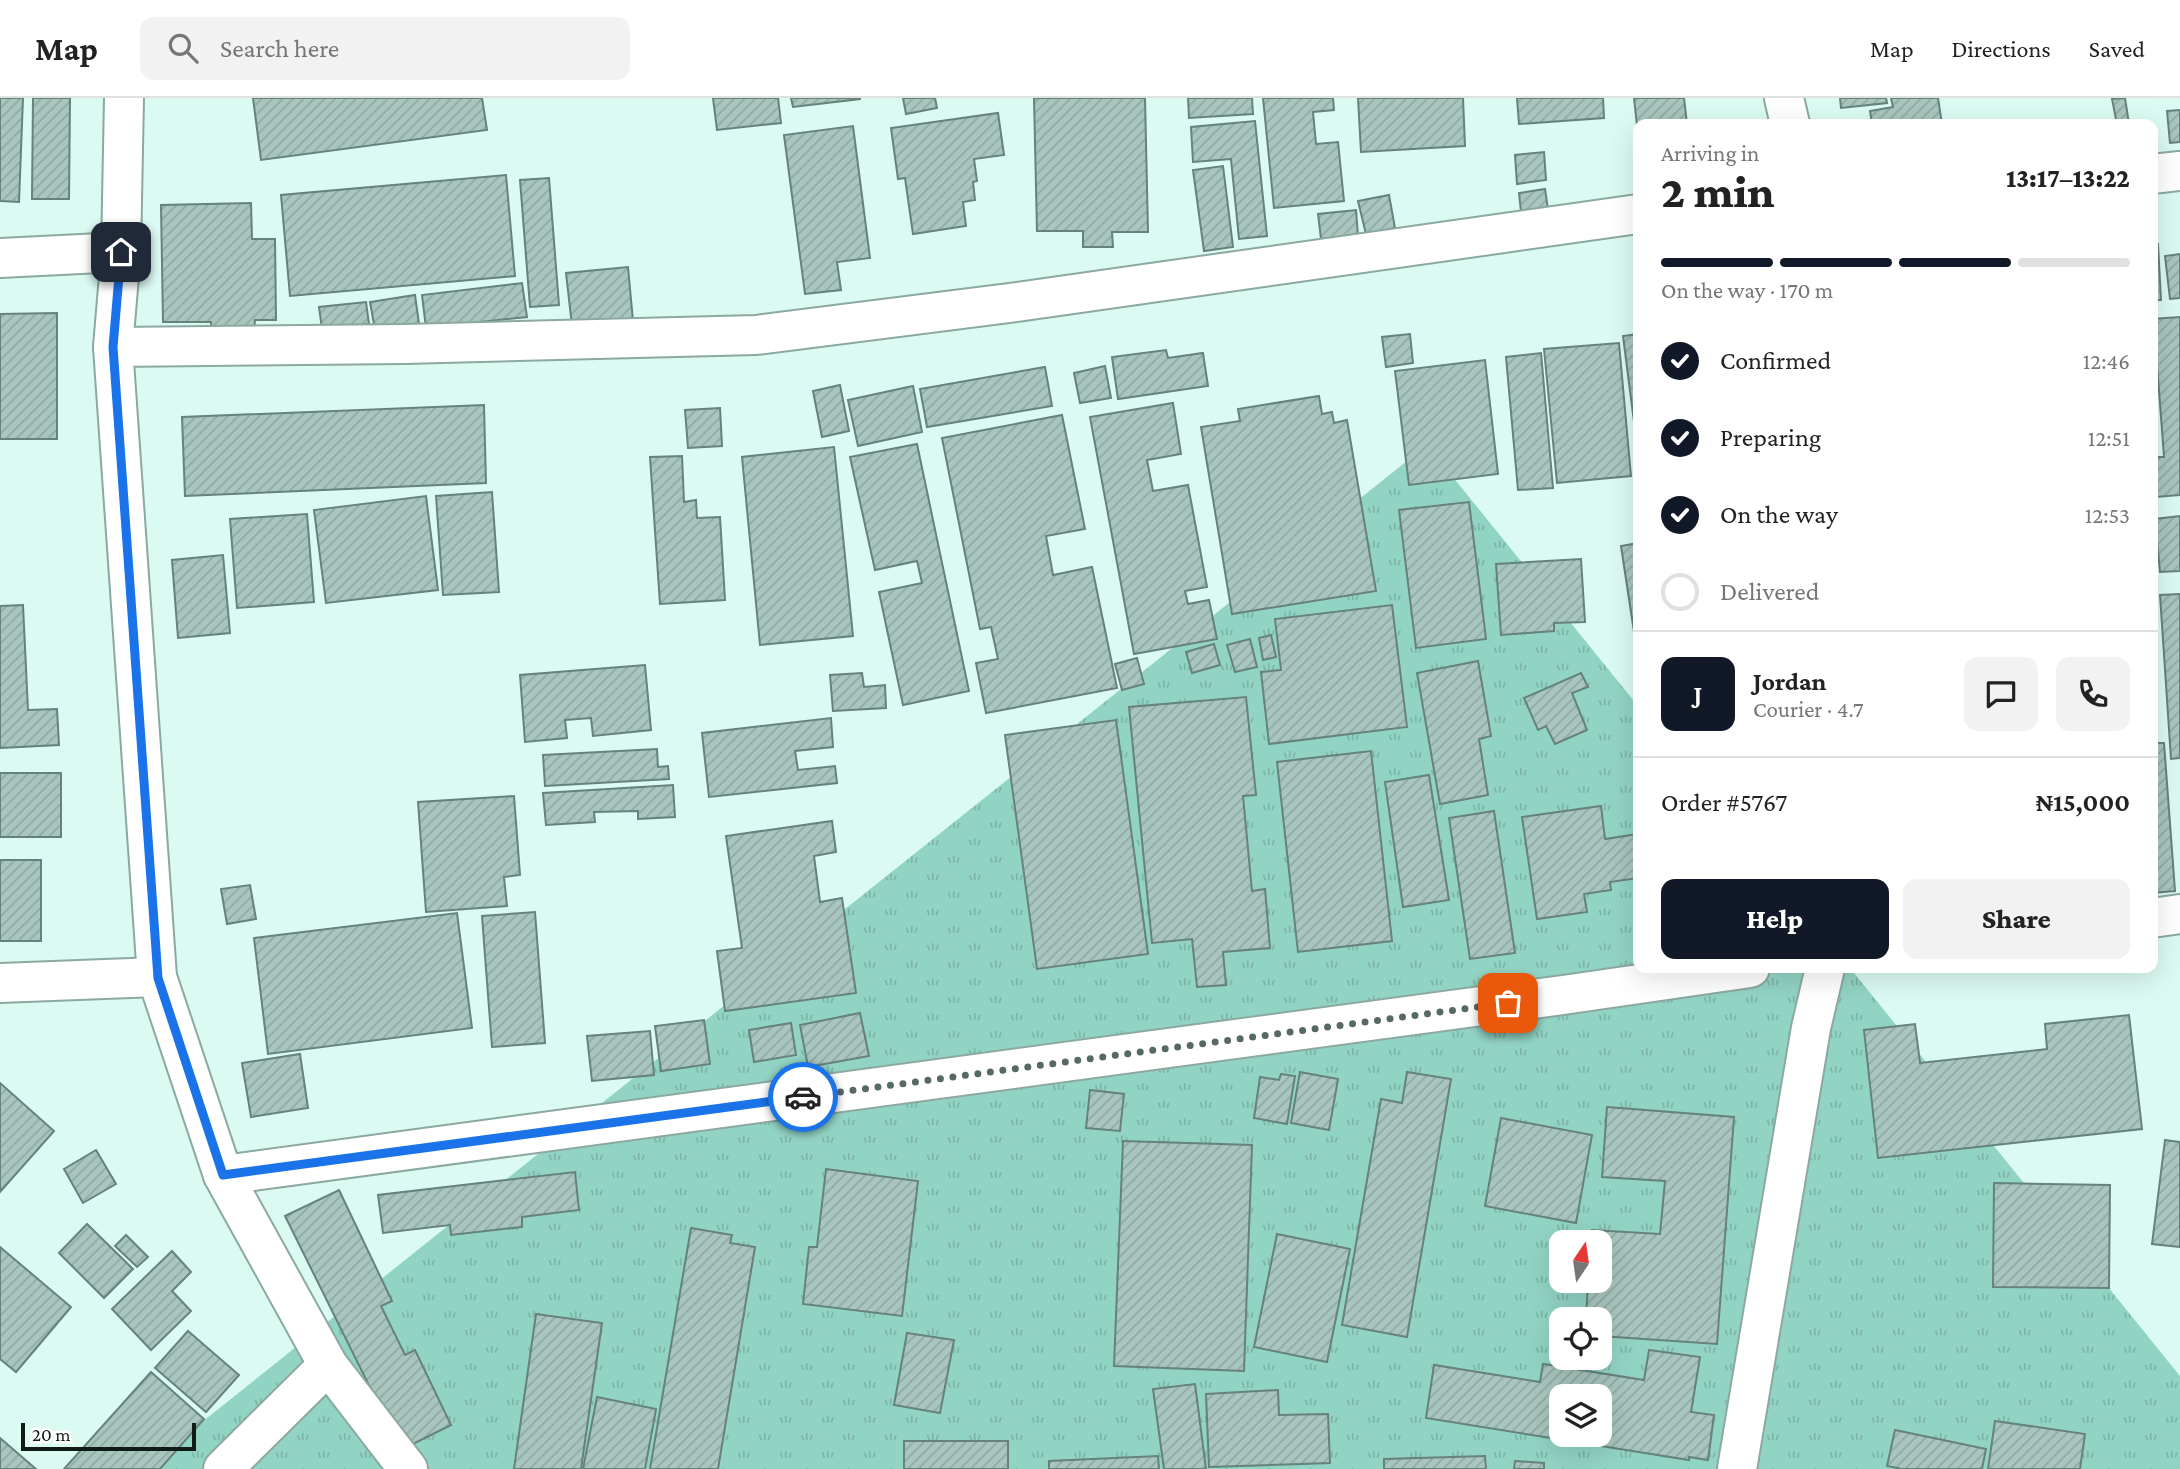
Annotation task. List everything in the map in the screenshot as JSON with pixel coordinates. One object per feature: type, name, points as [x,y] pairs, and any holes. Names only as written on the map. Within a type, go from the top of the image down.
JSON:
[{"type":"street","points":[[124,98],[121,252],[113,347],[158,978],[223,1175],[328,1365],[408,1469]]},
{"type":"street","points":[[1784,98],[1789,119]]},
{"type":"street","points":[[2158,173],[2180,171]]},
{"type":"street","points":[[113,347],[405,344],[756,335],[1017,302],[1633,215]]},
{"type":"street","points":[[0,258],[121,252]]},
{"type":"street","points":[[2158,917],[2180,914]]},
{"type":"street","points":[[223,1175],[1715,973]]},
{"type":"street","points":[[1737,1469],[1811,1028],[1824,973]]},
{"type":"street","points":[[0,983],[158,978]]},
{"type":"street","points":[[223,1469],[328,1365]]},
{"type":"green space","points":[[1427,445],[1633,700],[1633,973],[1854,973],[2180,1376],[2180,1469],[143,1469]]},
{"type":"building","points":[[0,98],[23,98],[19,202],[0,201]]},
{"type":"building","points":[[33,98],[70,98],[69,199],[32,199]]},
{"type":"building","points":[[253,98],[482,98],[487,130],[261,160]]},
{"type":"building","points":[[713,98],[778,98],[781,123],[717,130]]},
{"type":"building","points":[[791,98],[860,98],[860,99],[793,107]]},
{"type":"building","points":[[903,98],[935,98],[937,108],[906,114]]},
{"type":"building","points":[[1034,98],[1145,98],[1148,232],[1112,232],[1113,247],[1083,247],[1083,231],[1037,231]]},
{"type":"building","points":[[1188,98],[1252,98],[1253,114],[1189,118]]},
{"type":"building","points":[[1263,98],[1333,98],[1334,110],[1313,112],[1316,144],[1338,142],[1344,201],[1274,208]]},
{"type":"building","points":[[1358,98],[1463,98],[1465,146],[1361,152]]},
{"type":"building","points":[[1517,98],[1603,98],[1604,118],[1519,124]]},
{"type":"building","points":[[1634,98],[1684,98],[1686,119],[1636,119]]},
{"type":"building","points":[[1840,98],[1886,98],[1887,103],[1841,108]]},
{"type":"building","points":[[1891,98],[1938,98],[1941,119],[1871,119],[1870,111],[1893,107]]},
{"type":"building","points":[[2125,98],[2128,119],[2116,119],[2112,99]]},
{"type":"building","points":[[2180,110],[2180,142],[2170,143],[2167,111]]},
{"type":"building","points":[[998,113],[1004,155],[974,159],[977,181],[973,182],[975,200],[963,202],[966,226],[913,234],[905,178],[898,179],[891,128]]},
{"type":"building","points":[[1255,121],[1267,236],[1239,239],[1231,159],[1193,162],[1191,127]]},
{"type":"building","points":[[853,126],[870,258],[837,262],[841,290],[805,294],[784,135]]},
{"type":"building","points":[[1544,152],[1546,180],[1517,184],[1515,155]]},
{"type":"building","points":[[1223,166],[1233,247],[1204,251],[1193,170]]},
{"type":"building","points":[[506,175],[515,276],[290,296],[281,195]]},
{"type":"building","points":[[549,178],[559,305],[530,307],[520,180]]},
{"type":"building","points":[[1545,189],[1548,209],[1521,212],[1519,193]]},
{"type":"building","points":[[1389,195],[1395,228],[1366,234],[1358,201]]},
{"type":"building","points":[[251,203],[252,239],[275,239],[276,320],[255,320],[254,331],[211,332],[211,322],[163,322],[161,205]]},
{"type":"building","points":[[1356,210],[1358,236],[1321,239],[1318,214]]},
{"type":"building","points":[[2158,244],[2161,300],[2158,300]]},
{"type":"building","points":[[2180,254],[2180,298],[2170,299],[2165,256]]},
{"type":"building","points":[[628,267],[633,321],[572,326],[566,273]]},
{"type":"building","points":[[522,283],[527,317],[426,328],[422,295]]},
{"type":"building","points":[[415,295],[419,324],[375,330],[370,302]]},
{"type":"building","points":[[366,302],[369,324],[322,329],[319,307]]},
{"type":"building","points":[[57,313],[57,439],[0,439],[0,314]]},
{"type":"building","points":[[2180,317],[2180,495],[2158,497],[2158,457],[2164,457],[2158,378],[2158,319]]},
{"type":"building","points":[[1410,334],[1413,363],[1386,367],[1382,337]]},
{"type":"building","points":[[1633,335],[1633,414],[1623,336]]},
{"type":"building","points":[[1619,343],[1631,476],[1557,483],[1544,349]]},
{"type":"building","points":[[1166,350],[1168,358],[1203,353],[1208,386],[1118,399],[1112,357]]},
{"type":"building","points":[[1541,353],[1553,488],[1518,490],[1506,357]]},
{"type":"building","points":[[1485,360],[1498,474],[1409,485],[1395,371]]},
{"type":"building","points":[[1105,366],[1111,398],[1080,403],[1074,373]]},
{"type":"building","points":[[1045,367],[1052,406],[927,427],[920,389]]},
{"type":"building","points":[[840,385],[849,431],[822,437],[813,391]]},
{"type":"building","points":[[913,386],[922,432],[858,446],[848,400]]},
{"type":"building","points":[[1319,396],[1322,414],[1332,412],[1334,423],[1347,420],[1376,591],[1232,614],[1201,427],[1240,421],[1238,409]]},
{"type":"building","points":[[1173,403],[1181,454],[1147,460],[1153,491],[1188,485],[1207,587],[1185,591],[1188,604],[1209,600],[1217,639],[1134,654],[1090,417]]},
{"type":"building","points":[[484,405],[486,483],[185,496],[182,417]]},
{"type":"building","points":[[720,408],[722,446],[688,448],[685,410]]},
{"type":"building","points":[[1062,415],[1085,529],[1046,536],[1053,575],[1092,567],[1117,688],[986,713],[976,663],[998,659],[991,627],[980,629],[942,438]]},
{"type":"building","points":[[917,444],[969,691],[903,705],[879,592],[922,583],[917,561],[875,570],[850,457]]},
{"type":"building","points":[[834,447],[853,636],[760,645],[742,457]]},
{"type":"building","points":[[682,456],[684,502],[696,500],[697,518],[720,517],[725,600],[660,604],[650,457]]},
{"type":"building","points":[[492,492],[499,592],[443,595],[436,496]]},
{"type":"building","points":[[426,496],[438,590],[326,603],[314,510]]},
{"type":"building","points":[[1469,502],[1486,639],[1416,648],[1399,510]]},
{"type":"building","points":[[307,514],[314,602],[237,608],[230,519]]},
{"type":"building","points":[[2180,516],[2180,571],[2160,572],[2158,519]]},
{"type":"building","points":[[1633,544],[1633,625],[1621,546]]},
{"type":"building","points":[[223,555],[230,633],[178,638],[172,560]]},
{"type":"building","points":[[1581,559],[1585,622],[1554,623],[1554,631],[1501,635],[1496,564]]},
{"type":"building","points":[[2180,594],[2180,758],[2171,759],[2160,595]]},
{"type":"building","points":[[23,605],[28,710],[57,709],[59,745],[0,748],[0,606]]},
{"type":"building","points":[[1392,605],[1407,727],[1269,744],[1261,672],[1281,670],[1275,619]]},
{"type":"building","points":[[1271,635],[1276,657],[1263,660],[1259,638]]},
{"type":"building","points":[[1250,639],[1257,667],[1235,672],[1227,645]]},
{"type":"building","points":[[1214,644],[1220,665],[1192,673],[1186,652]]},
{"type":"building","points":[[1137,658],[1144,684],[1122,690],[1115,664]]},
{"type":"building","points":[[1478,661],[1491,736],[1479,739],[1488,795],[1440,804],[1417,673]]},
{"type":"building","points":[[645,665],[651,730],[593,736],[591,718],[565,720],[567,738],[525,742],[520,675]]},
{"type":"building","points":[[862,673],[864,687],[885,685],[886,708],[833,711],[830,675]]},
{"type":"building","points":[[1581,673],[1588,687],[1572,693],[1587,730],[1555,744],[1546,726],[1538,730],[1524,698]]},
{"type":"building","points":[[1246,697],[1256,795],[1243,796],[1252,891],[1265,889],[1270,948],[1223,952],[1226,985],[1197,987],[1192,939],[1152,943],[1129,707]]},
{"type":"building","points":[[831,718],[833,747],[795,751],[798,770],[835,766],[837,783],[709,797],[702,733]]},
{"type":"building","points":[[1116,720],[1148,954],[1037,969],[1005,735]]},
{"type":"building","points":[[2158,743],[2164,743],[2175,891],[2158,892]]},
{"type":"building","points":[[657,749],[658,767],[668,766],[669,779],[545,786],[543,755]]},
{"type":"building","points":[[1371,751],[1392,941],[1298,952],[1277,762]]},
{"type":"building","points":[[0,773],[61,773],[61,837],[0,837]]},
{"type":"building","points":[[1429,775],[1449,900],[1403,907],[1385,782]]},
{"type":"building","points":[[673,785],[675,817],[638,819],[638,811],[594,812],[595,822],[546,825],[543,793]]},
{"type":"building","points":[[514,796],[520,875],[504,877],[507,906],[426,912],[418,802]]},
{"type":"building","points":[[1601,806],[1605,839],[1633,835],[1633,879],[1610,882],[1611,890],[1584,894],[1587,912],[1537,919],[1522,817]]},
{"type":"building","points":[[1494,811],[1515,953],[1470,959],[1449,818]]},
{"type":"building","points":[[832,821],[836,852],[814,856],[820,902],[842,898],[856,993],[725,1011],[717,951],[742,948],[726,836]]},
{"type":"building","points":[[0,860],[41,860],[41,941],[0,941]]},
{"type":"building","points":[[250,885],[256,919],[227,924],[221,889]]},
{"type":"building","points":[[535,912],[545,1043],[492,1047],[482,916]]},
{"type":"building","points":[[457,913],[472,1028],[268,1054],[254,938]]},
{"type":"building","points":[[860,1013],[869,1056],[808,1067],[800,1025]]},
{"type":"building","points":[[2129,1015],[2142,1129],[1878,1158],[1864,1030],[1915,1024],[1920,1063],[2047,1049],[2045,1024]]},
{"type":"building","points":[[704,1020],[710,1064],[661,1071],[655,1026]]},
{"type":"building","points":[[791,1023],[796,1055],[754,1062],[749,1030]]},
{"type":"building","points":[[650,1031],[654,1075],[592,1081],[587,1036]]},
{"type":"building","points":[[300,1054],[308,1108],[251,1117],[242,1063]]},
{"type":"building","points":[[1300,1072],[1338,1079],[1329,1130],[1291,1123]]},
{"type":"building","points":[[1407,1072],[1451,1079],[1407,1337],[1342,1325],[1381,1099],[1402,1103]]},
{"type":"building","points":[[1281,1074],[1295,1076],[1287,1124],[1254,1118],[1260,1077],[1279,1080]]},
{"type":"building","points":[[0,1083],[54,1131],[0,1192]]},
{"type":"building","points":[[1090,1090],[1124,1094],[1120,1131],[1086,1128]]},
{"type":"building","points":[[1607,1107],[1734,1117],[1717,1344],[1612,1337],[1612,1307],[1587,1307],[1587,1293],[1612,1293],[1612,1231],[1660,1234],[1665,1181],[1602,1177]]},
{"type":"building","points":[[1501,1118],[1592,1135],[1576,1223],[1485,1206]]},
{"type":"building","points":[[2165,1140],[2180,1142],[2180,1247],[2152,1244]]},
{"type":"building","points":[[1123,1141],[1252,1145],[1244,1371],[1114,1366]]},
{"type":"building","points":[[96,1150],[116,1184],[83,1203],[64,1169]]},
{"type":"building","points":[[826,1169],[918,1181],[902,1316],[803,1304],[809,1247],[817,1247]]},
{"type":"building","points":[[575,1172],[579,1210],[522,1217],[522,1227],[451,1235],[450,1225],[383,1233],[378,1195]]},
{"type":"building","points":[[1994,1183],[2110,1185],[2109,1288],[1993,1287]]},
{"type":"building","points":[[339,1190],[392,1301],[381,1306],[405,1355],[415,1350],[451,1425],[401,1450],[285,1216]]},
{"type":"building","points":[[87,1224],[133,1269],[104,1298],[59,1253]]},
{"type":"building","points":[[691,1228],[732,1235],[730,1243],[755,1247],[718,1469],[650,1469]]},
{"type":"building","points":[[1277,1234],[1350,1249],[1327,1362],[1254,1347]]},
{"type":"building","points":[[126,1235],[148,1257],[137,1267],[115,1246]]},
{"type":"building","points":[[0,1247],[71,1307],[16,1372],[0,1359]]},
{"type":"building","points":[[172,1251],[191,1272],[172,1291],[191,1311],[151,1350],[112,1309]]},
{"type":"building","points":[[536,1314],[602,1323],[581,1469],[514,1469]]},
{"type":"building","points":[[188,1331],[239,1375],[206,1412],[155,1368]]},
{"type":"building","points":[[907,1333],[954,1340],[940,1413],[894,1405]]},
{"type":"building","points":[[1649,1350],[1700,1357],[1691,1412],[1714,1415],[1708,1460],[1689,1457],[1689,1460],[1608,1447],[1612,1447],[1612,1384],[1549,1384],[1549,1438],[1426,1418],[1434,1365],[1540,1382],[1543,1364],[1549,1365],[1549,1370],[1581,1370],[1644,1380]]},
{"type":"building","points":[[151,1372],[204,1419],[160,1469],[64,1469]]},
{"type":"building","points":[[1195,1384],[1206,1469],[1164,1469],[1153,1389]]},
{"type":"building","points":[[1278,1390],[1279,1415],[1328,1414],[1330,1463],[1209,1467],[1206,1394]]},
{"type":"building","points":[[597,1397],[656,1409],[645,1469],[583,1469]]},
{"type":"building","points":[[1995,1421],[2085,1434],[2080,1469],[1988,1469]]},
{"type":"building","points":[[1895,1430],[1986,1449],[1982,1469],[1902,1469],[1887,1466]]},
{"type":"building","points":[[0,1438],[36,1469],[0,1469]]},
{"type":"building","points":[[904,1441],[1008,1441],[1008,1469],[904,1469]]},
{"type":"building","points":[[1158,1456],[1159,1469],[1049,1469],[1049,1461]]},
{"type":"building","points":[[1485,1456],[1486,1469],[1384,1469],[1384,1459]]},
{"type":"building","points":[[1515,1461],[1544,1463],[1544,1469],[1514,1469]]},
{"type":"way so far","points":[[803,1097],[1508,1003]]},
{"type":"route","points":[[121,252],[113,347],[158,978],[223,1175],[803,1097]]}]
